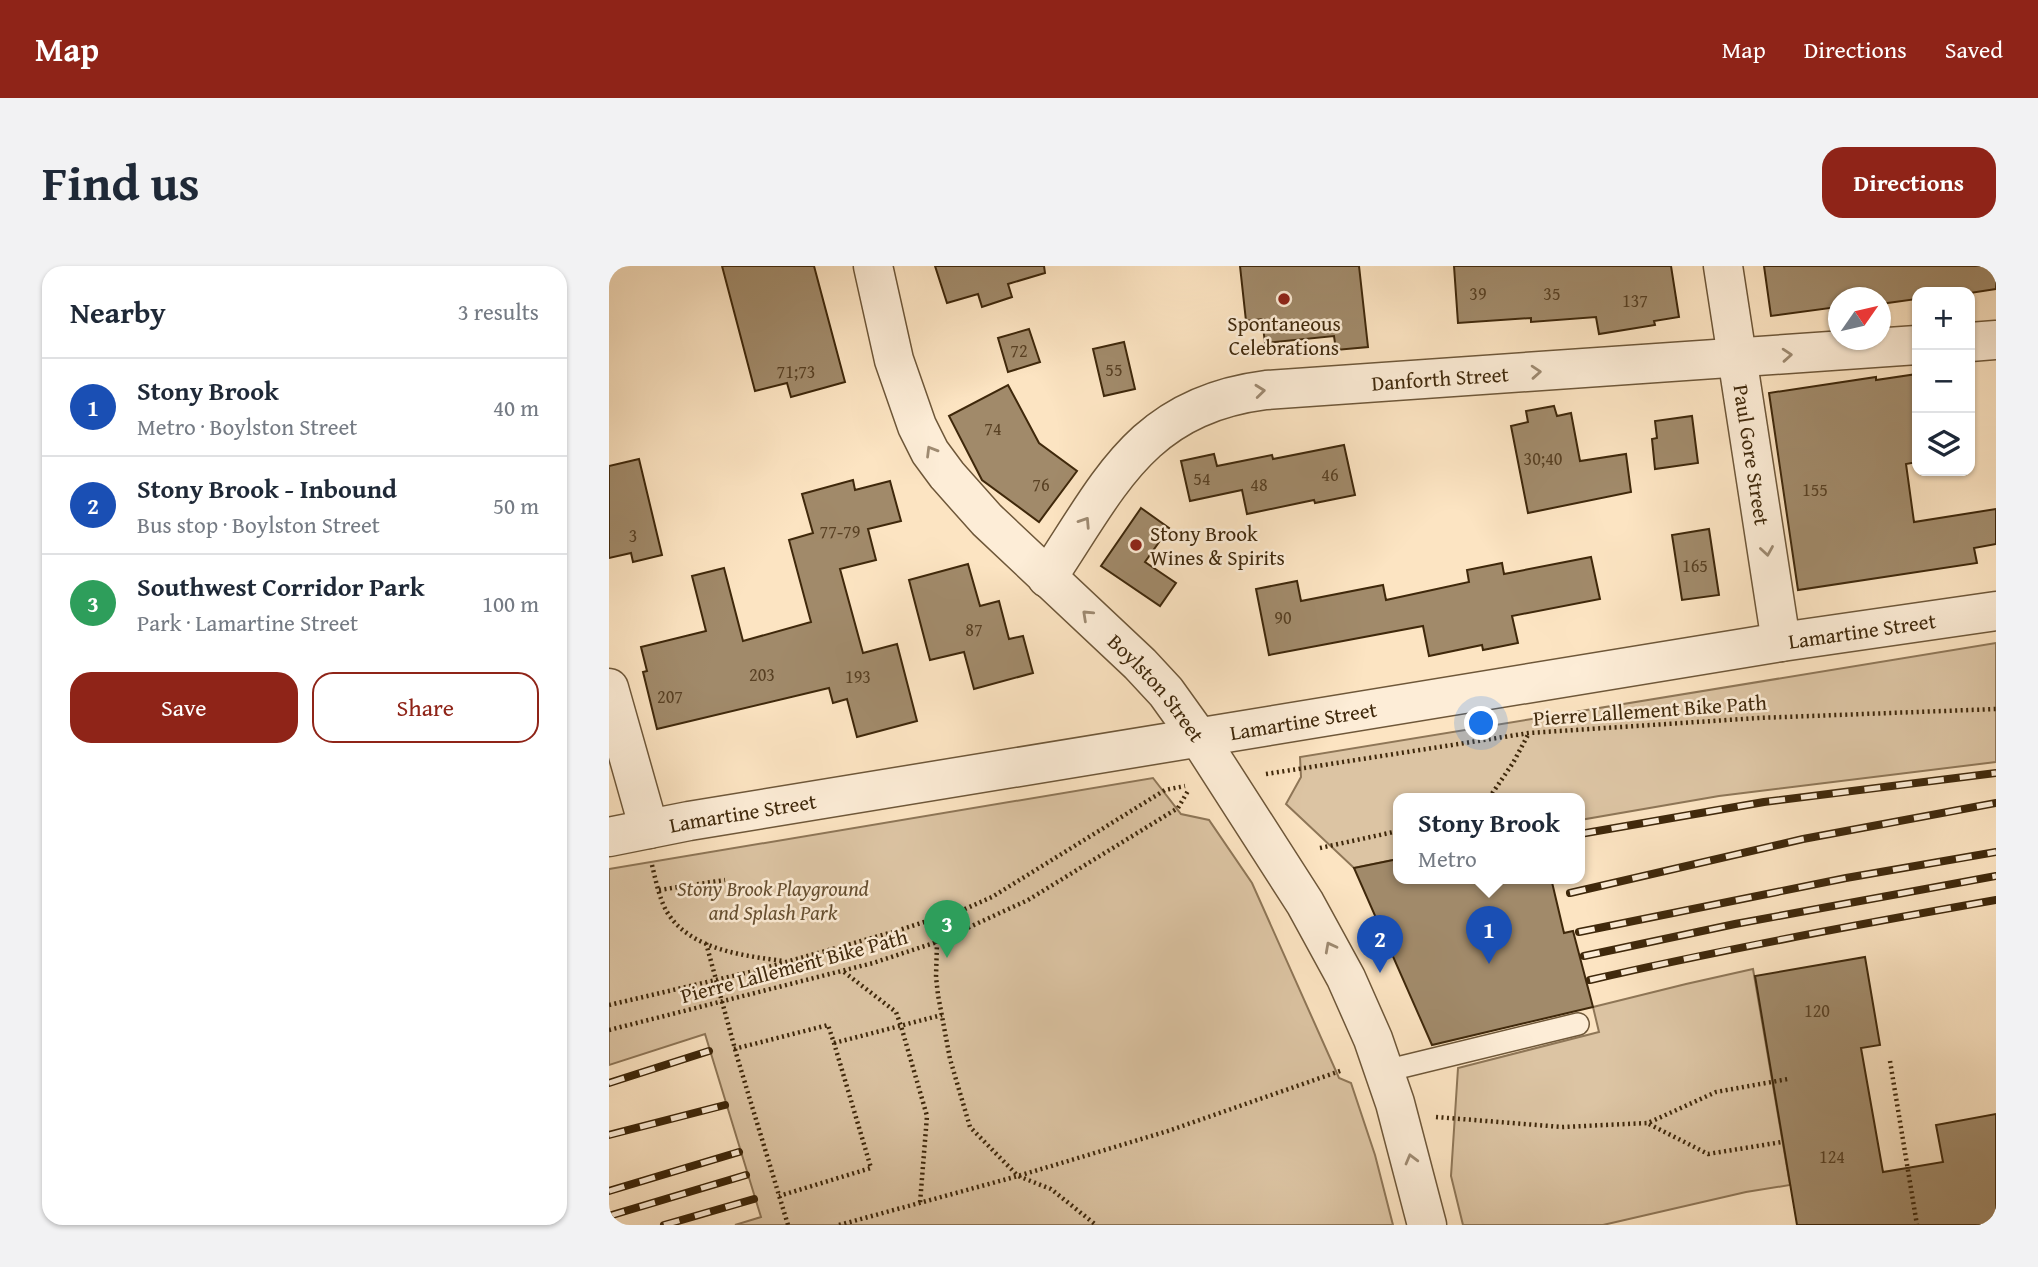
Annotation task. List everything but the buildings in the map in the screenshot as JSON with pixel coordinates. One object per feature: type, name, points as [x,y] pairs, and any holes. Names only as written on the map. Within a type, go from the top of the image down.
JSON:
[{"type":"street","name":"Boylston Street","points":[[873,266],[894,360],[917,426],[930,452],[965,497],[1140,664],[1176,705],[1285,870],[1326,939],[1359,1006],[1385,1072],[1427,1225]]},
{"type":"street","name":"Paul Gore Street","points":[[1723,266],[1781,642]]},
{"type":"street","points":[[1975,342],[1996,340]]},
{"type":"street","name":"Danforth Street","points":[[1047,578],[1112,481],[1143,444],[1180,416],[1223,398],[1266,390],[1912,345]]},
{"type":"street","name":"Lamartine Street","points":[[609,837],[649,842],[1199,738],[1781,642],[1996,611]]},
{"type":"street","points":[[609,688],[649,842]]},
{"type":"lane","points":[[1385,1072],[1578,1024]]},
{"type":"path","name":"Pierre Lallement Bike Path","points":[[1267,774],[1528,733],[1758,718],[1996,709]]},
{"type":"path","points":[[1492,793],[1513,763],[1528,733]]},
{"type":"path","name":"Pierre Lallement Bike Path","points":[[609,1030],[843,971],[937,942],[1007,911],[1071,875],[1178,808],[1191,785],[1165,790],[992,897],[930,921]]},
{"type":"path","points":[[1320,848],[1393,832]]},
{"type":"path","points":[[649,842],[659,890],[673,921],[706,943],[742,956],[788,961]]},
{"type":"path","points":[[659,890],[725,880]]},
{"type":"path","points":[[609,1005],[715,981],[930,921],[937,942],[936,977],[950,1059],[969,1127],[1019,1176],[1051,1189],[1096,1225]]},
{"type":"path","points":[[706,943],[734,1049],[788,1225]]},
{"type":"path","points":[[843,971],[896,1012],[901,1026],[926,1116],[920,1203]]},
{"type":"path","points":[[834,1043],[942,1015]]},
{"type":"path","points":[[734,1049],[828,1024],[834,1043],[871,1168],[779,1196]]},
{"type":"path","points":[[1890,1060],[1917,1225]]},
{"type":"path","points":[[839,1225],[1019,1176],[1168,1131],[1334,1073]]},
{"type":"path","points":[[1428,1117],[1562,1127],[1649,1123],[1716,1092],[1788,1079]]},
{"type":"path","points":[[1649,1123],[1708,1154],[1782,1142]]},
{"type":"green space","points":[[1996,643],[1996,762],[1719,796],[1585,819],[1585,793],[1393,793],[1393,860],[1354,868],[1286,804],[1301,777],[1300,757]]},
{"type":"green space","name":"Stony Brook Playground and Splash Park","points":[[1153,778],[1181,814],[1209,820],[1252,883],[1339,1078],[1351,1083],[1375,1155],[1393,1225],[735,1225],[761,1217],[705,1034],[609,1065],[609,869]]},
{"type":"green space","points":[[1753,969],[1790,1185],[1746,1192],[1603,1225],[1463,1225],[1451,1176],[1458,1068],[1599,1032],[1593,1007]]},
{"type":"railway","points":[[1585,833],[1764,802],[1996,773]]},
{"type":"railway","points":[[1570,893],[1803,839],[1996,803]]},
{"type":"railway","points":[[1579,932],[1846,878],[1996,852]]},
{"type":"railway","points":[[1584,956],[1735,924],[1996,876]]},
{"type":"railway","points":[[1590,980],[1792,937],[1996,900]]},
{"type":"railway","points":[[609,1083],[709,1051]]},
{"type":"railway","points":[[609,1135],[725,1105]]},
{"type":"railway","points":[[609,1191],[739,1152]]},
{"type":"railway","points":[[609,1216],[746,1175]]},
{"type":"railway","points":[[664,1225],[754,1199]]},
{"type":"place","name":"Spontaneous Celebrations","points":[[1284,299]]},
{"type":"place","name":"Stony Brook Wines & Spirits","points":[[1136,545]]},
{"type":"place","name":"Southwest Corridor Park","points":[[947,958]]},
{"type":"place","name":"Stony Brook","points":[[1489,964]]},
{"type":"place","name":"Stony Brook - Inbound","points":[[1380,973]]}]
